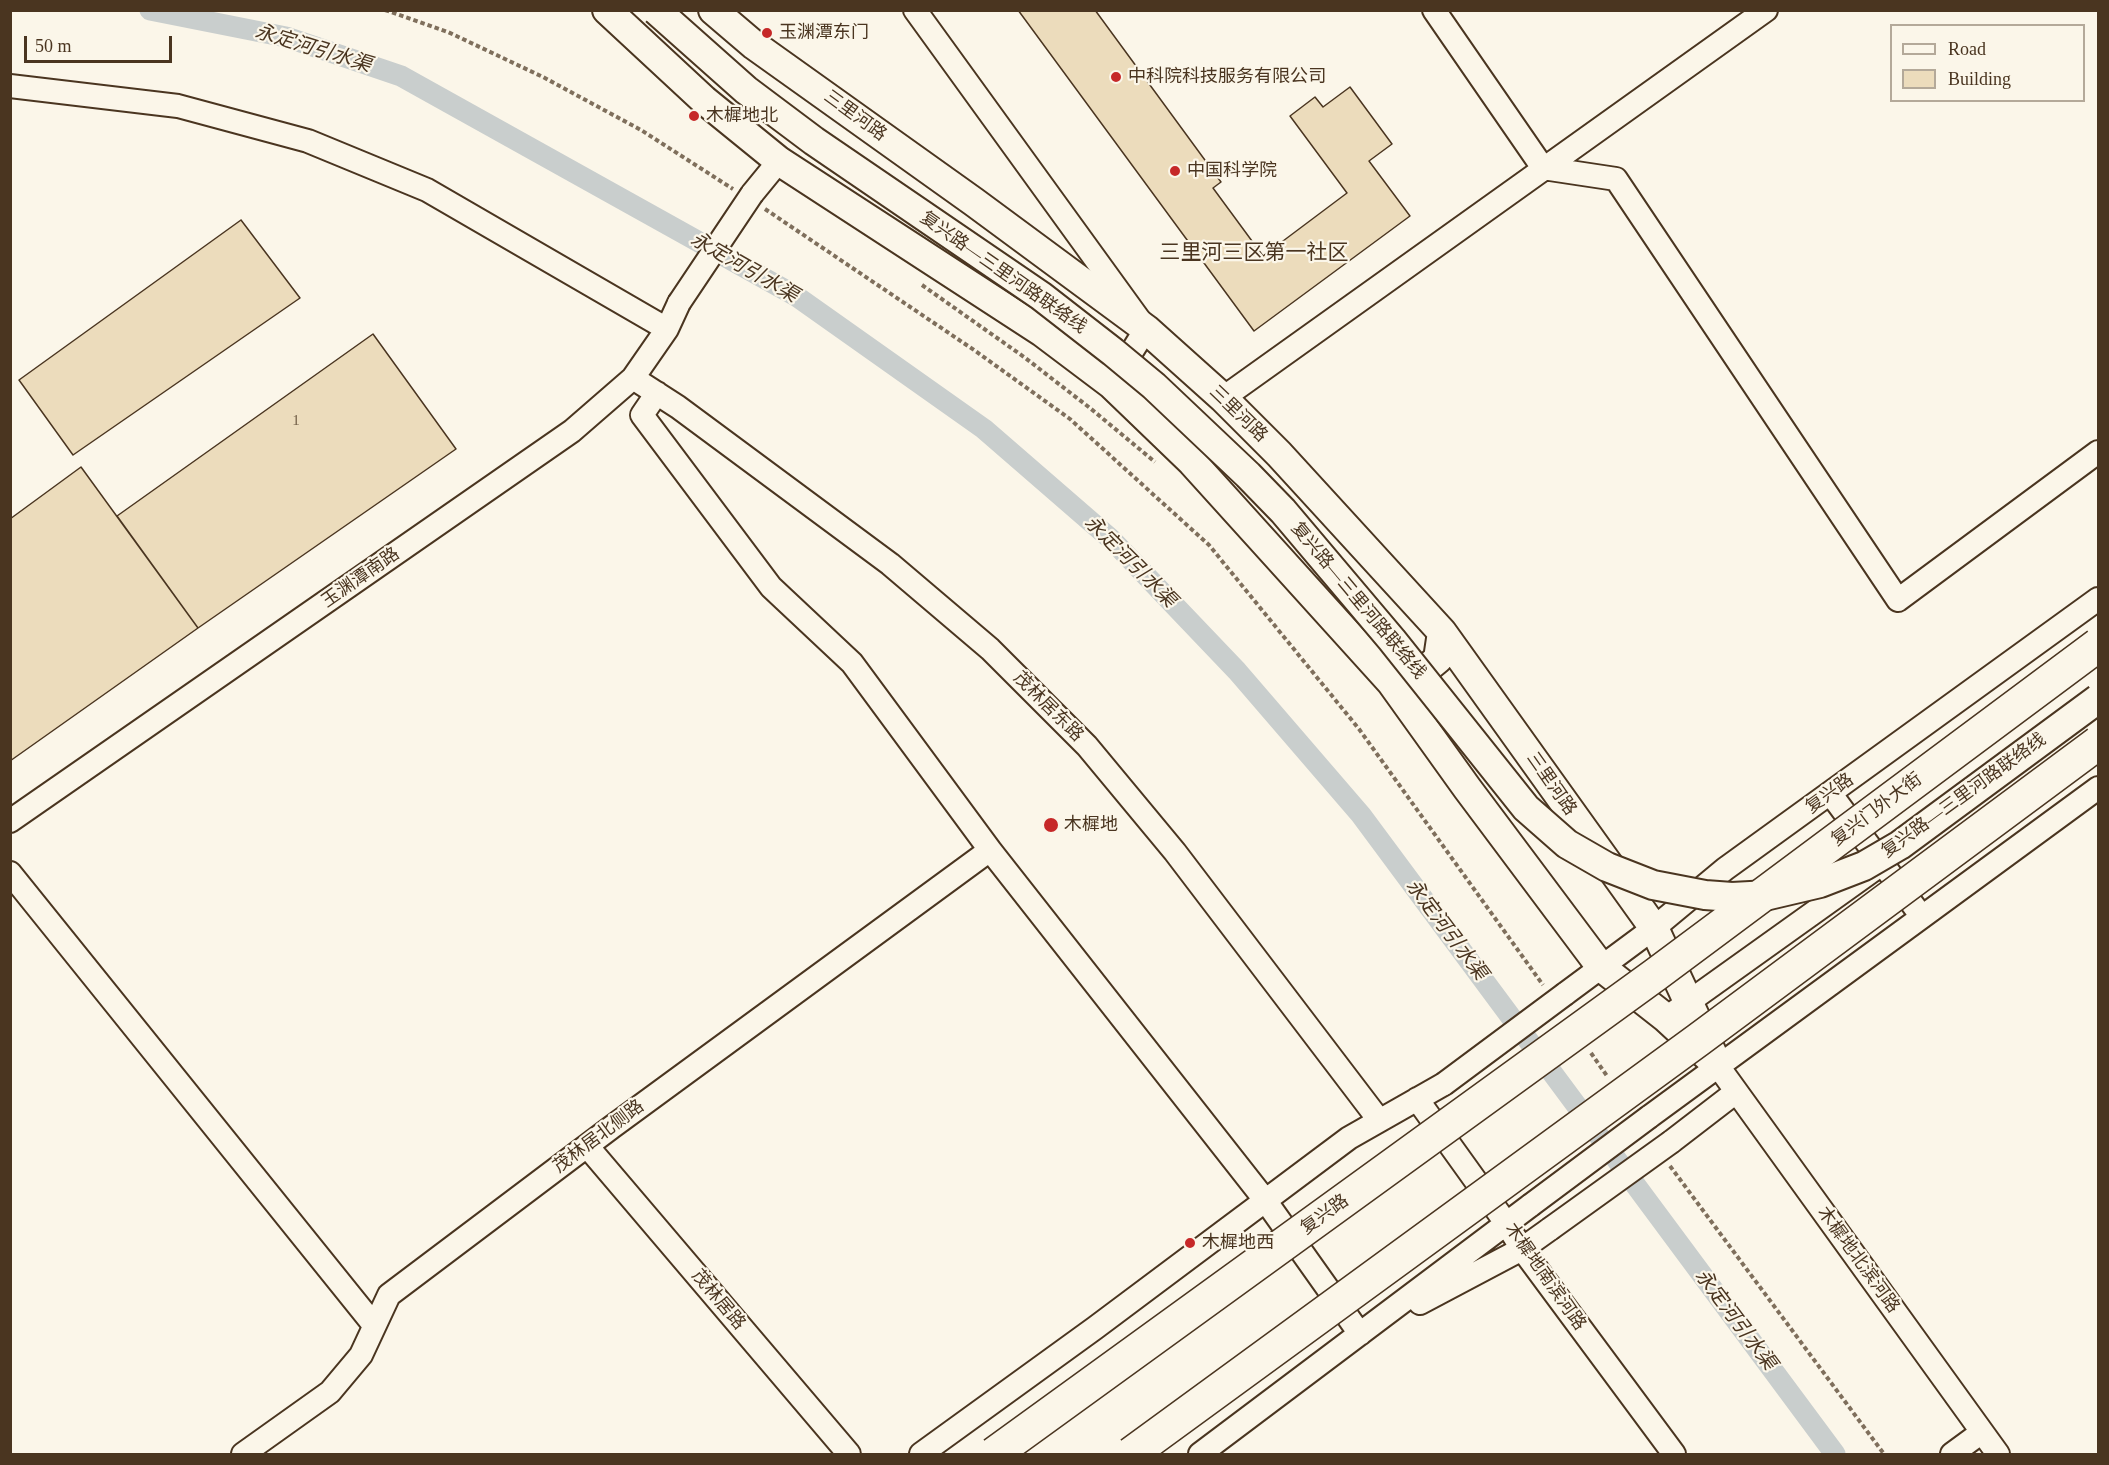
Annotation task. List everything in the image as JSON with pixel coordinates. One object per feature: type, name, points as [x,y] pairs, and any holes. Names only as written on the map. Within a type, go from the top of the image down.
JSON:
[{"type":"highway","name":"复兴门外大街","points":[[1655,975],[2098,645]]},
{"type":"highway","points":[[1131,1455],[1698,1040],[2098,743]]},
{"type":"highway","name":"复兴路","points":[[994,1455],[1655,975]]},
{"type":"main road","points":[[607,10],[704,100],[779,160],[1042,333],[1111,384],[1192,462],[1391,682],[1467,789],[1601,967],[1677,1010]]},
{"type":"main road","name":"复兴路—三里河路联络线","points":[[656,10],[746,90],[814,141],[1041,296],[1154,386],[1283,511],[1392,640],[1526,808],[1567,844],[1607,867],[1653,885],[1705,895],[1732,897],[1769,895],[1820,883],[1864,866],[1900,845],[2098,699]]},
{"type":"main road","name":"三里河路","points":[[713,10],[754,45],[974,202],[1146,329],[1223,398],[1279,454],[1442,632],[1653,928],[1677,1010],[1718,1065]]},
{"type":"main road","points":[[1391,682],[1415,678],[1438,659],[1442,632]]},
{"type":"street","points":[[915,10],[1146,329],[1111,384]]},
{"type":"street","points":[[1434,10],[1543,168],[1616,179],[1898,600],[2098,452]]},
{"type":"street","points":[[1223,398],[1766,10]]},
{"type":"street","points":[[10,86],[178,106],[308,141],[427,189],[667,329]]},
{"type":"street","name":"玉渊潭南路","points":[[10,821],[572,431],[633,378],[667,329],[679,303],[779,160]]},
{"type":"street","name":"茂林居东路","points":[[633,378],[657,393],[890,564],[990,649],[1087,746],[1175,852],[1379,1120]]},
{"type":"street","points":[[657,393],[642,416],[771,587],[852,663],[990,850],[1264,1200],[1360,1334]]},
{"type":"street","name":"复兴路","points":[[1417,1099],[1444,1084],[1556,992],[1601,967],[1725,869],[2098,599]]},
{"type":"street","points":[[1200,1455],[1718,1065],[2098,788]]},
{"type":"street","points":[[1830,793],[1922,917]]},
{"type":"street","name":"茂林居北侧路","points":[[243,1455],[330,1392],[361,1354],[389,1295],[587,1146],[990,850]]},
{"type":"street","points":[[1677,1010],[1882,864]]},
{"type":"street","points":[[10,873],[374,1325]]},
{"type":"street","points":[[1701,1118],[1718,1065]]},
{"type":"street","name":"木樨地北滨河路","points":[[1718,1065],[1998,1455]]},
{"type":"street","points":[[1360,1334],[1522,1249],[1669,1151],[1701,1118],[1736,1092]]},
{"type":"street","points":[[921,1455],[1349,1138],[1417,1099]]},
{"type":"street","name":"木樨地南滨河路","points":[[1417,1099],[1506,1223],[1522,1249],[1674,1455]]},
{"type":"street","name":"茂林居路","points":[[587,1146],[849,1455]]},
{"type":"street","points":[[1952,1455],[1982,1432]]},
{"type":"path","points":[[385,10],[448,32],[543,77],[641,130],[752,199],[1071,419],[1209,545],[1359,729],[1556,992]]},
{"type":"path","points":[[917,281],[1024,357],[1157,464]]},
{"type":"path","points":[[1587,1047],[1614,1085]]},
{"type":"path","points":[[1669,1151],[1884,1455]]},
{"type":"building","name":"中国科学院","points":[[1018,10],[1095,10],[1221,182],[1213,188],[1263,256],[1347,193],[1290,116],[1315,97],[1323,107],[1350,87],[1392,144],[1369,161],[1410,216],[1254,331]]},
{"type":"building","points":[[241,220],[300,298],[73,455],[19,380]]},
{"type":"building","points":[[373,334],[456,449],[198,628],[117,516]]},
{"type":"building","points":[[81,467],[198,628],[10,761],[10,519]]},
{"type":"waterway","name":"永定河引水渠","points":[[150,10],[286,37],[401,76],[796,296],[984,429],[1112,540],[1237,671],[1361,815],[1835,1454]]},
{"type":"place","name":"玉渊潭东门","points":[[767,33]]},
{"type":"place","name":"中科院科技服务有限公司","points":[[1116,77]]},
{"type":"place","name":"木樨地北","points":[[694,116]]},
{"type":"place","name":"中国科学院","points":[[1175,171]]},
{"type":"place","name":"木樨地","points":[[1051,825]]},
{"type":"place","name":"木樨地西","points":[[1190,1243]]},
{"type":"district","name":"三里河三区第一社区","points":[[1254,253]]}]
